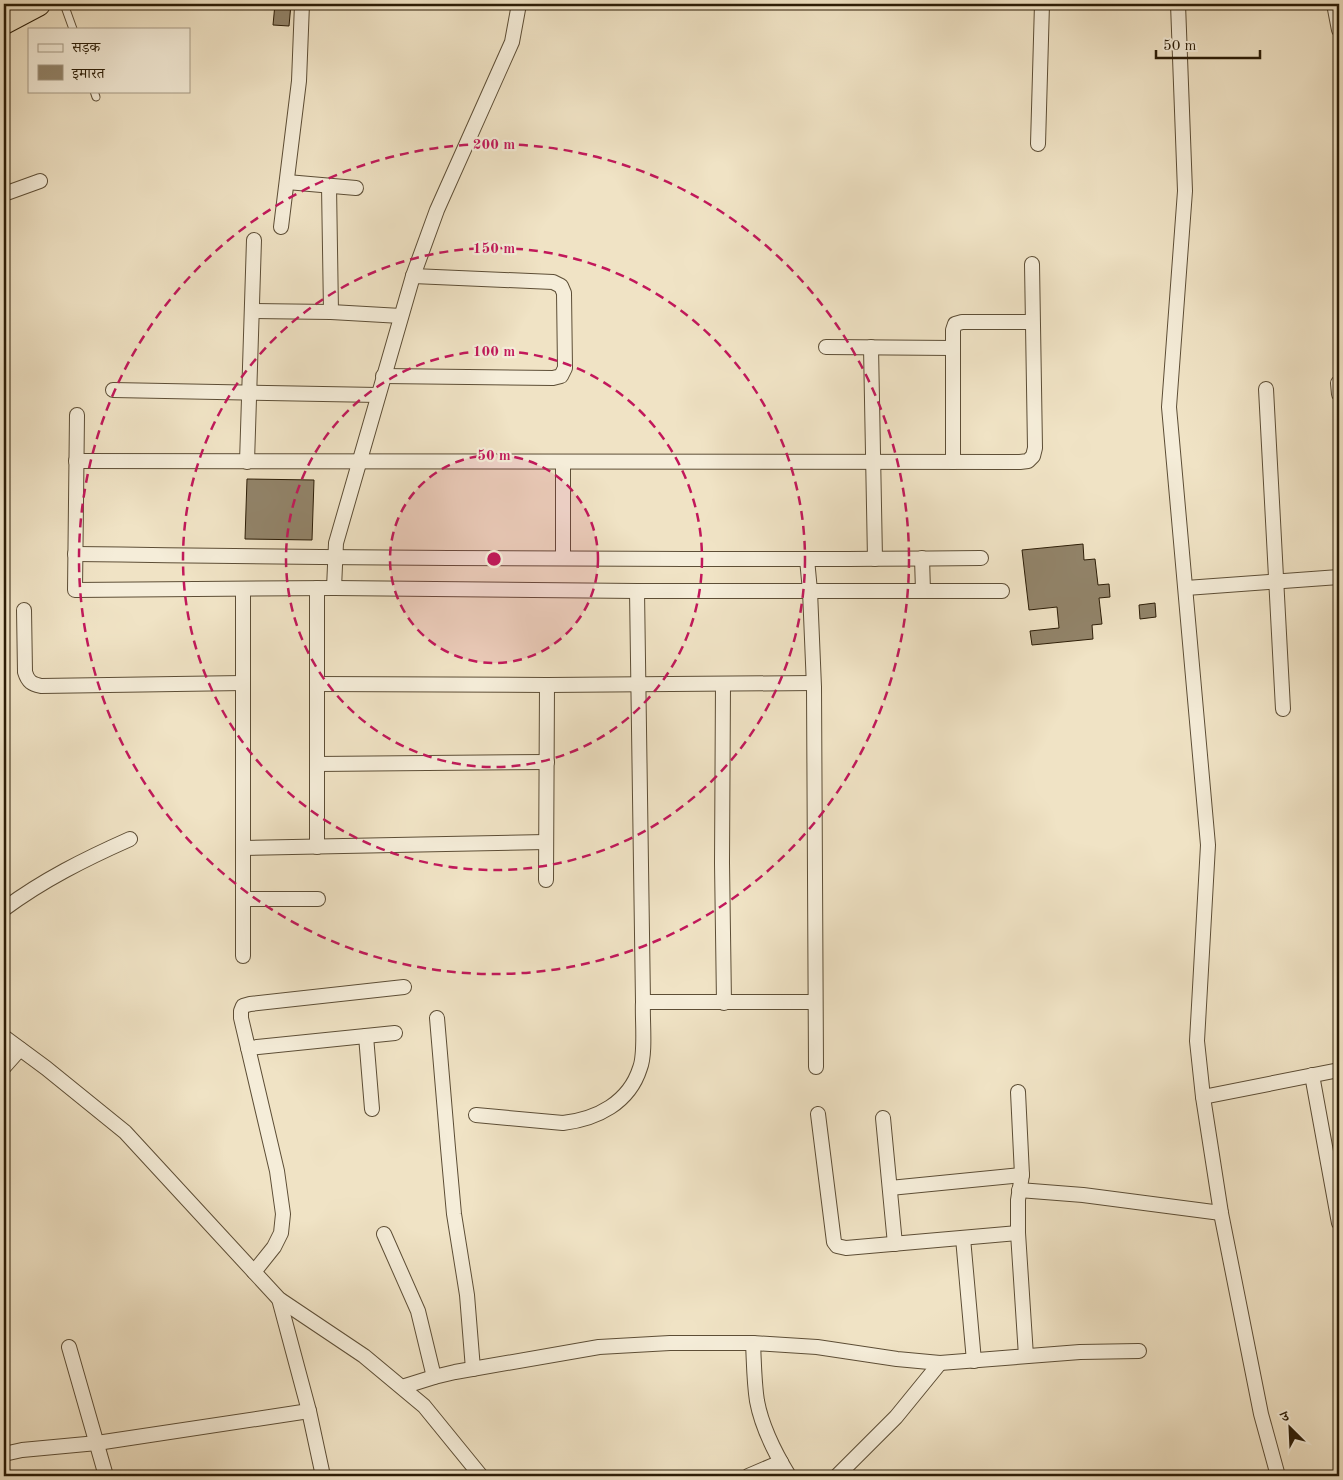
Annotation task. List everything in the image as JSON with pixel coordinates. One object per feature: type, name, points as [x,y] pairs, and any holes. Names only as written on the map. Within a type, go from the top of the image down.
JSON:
[{"type":"highway","points":[[4,7],[9,4]]},
{"type":"highway","points":[[4,22],[38,4]]},
{"type":"street","points":[[282,227],[299,81],[302,4]]},
{"type":"street","points":[[334,588],[336,543],[413,276],[437,210],[512,42],[519,4]]},
{"type":"street","points":[[1038,144],[1042,4]]},
{"type":"street","points":[[1178,4],[1184,191],[1170,407],[1208,845],[1196,1041],[1221,1213],[1261,1414],[1278,1476]]},
{"type":"street","points":[[1334,4],[1339,30]]},
{"type":"street","points":[[5,189],[40,181]]},
{"type":"street","points":[[287,182],[356,188]]},
{"type":"street","points":[[329,186],[331,312]]},
{"type":"street","points":[[247,462],[254,240]]},
{"type":"street","points":[[76,461],[1020,462],[1028,460],[1033,456],[1035,448],[1032,264]]},
{"type":"street","points":[[383,376],[553,378],[561,376],[565,368],[564,293],[561,286],[553,282],[413,276]]},
{"type":"street","points":[[252,310],[401,316]]},
{"type":"street","points":[[953,462],[952,330],[955,324],[962,322],[1032,322]]},
{"type":"street","points":[[826,347],[952,348]]},
{"type":"street","points":[[871,347],[875,559]]},
{"type":"street","points":[[112,390],[249,391],[378,395]]},
{"type":"street","points":[[1266,390],[1282,709]]},
{"type":"street","points":[[77,415],[74,590],[334,588],[637,591],[1002,591]]},
{"type":"street","points":[[563,462],[563,558]]},
{"type":"street","points":[[75,554],[335,557],[981,558]]},
{"type":"street","points":[[922,558],[923,591]]},
{"type":"street","points":[[807,559],[813,683],[816,1067]]},
{"type":"street","points":[[1186,588],[1339,577]]},
{"type":"street","points":[[317,847],[318,588]]},
{"type":"street","points":[[243,589],[244,956]]},
{"type":"street","points":[[476,1115],[562,1123],[592,1117],[621,1100],[641,1067],[643,1002],[637,591]]},
{"type":"street","points":[[24,610],[26,672],[28,680],[32,684],[41,686],[243,683]]},
{"type":"street","points":[[317,684],[813,683]]},
{"type":"street","points":[[722,684],[724,1003]]},
{"type":"street","points":[[546,880],[547,685]]},
{"type":"street","points":[[317,764],[547,762]]},
{"type":"street","points":[[4,909],[56,874],[130,839]]},
{"type":"street","points":[[244,848],[546,842]]},
{"type":"street","points":[[243,899],[318,899]]},
{"type":"street","points":[[254,1272],[274,1247],[281,1233],[283,1214],[277,1171],[241,1018],[243,1006],[404,987]]},
{"type":"street","points":[[643,1002],[815,1002]]},
{"type":"street","points":[[437,1018],[448,1157],[454,1214],[467,1295],[473,1369]]},
{"type":"street","points":[[248,1048],[395,1033]]},
{"type":"street","points":[[366,1036],[372,1109]]},
{"type":"street","points":[[4,1037],[125,1132],[279,1299],[364,1356],[424,1406],[481,1476]]},
{"type":"street","points":[[4,1067],[20,1049]]},
{"type":"street","points":[[1203,1096],[1339,1070]]},
{"type":"street","points":[[1312,1075],[1335,1174],[1339,1223]]},
{"type":"street","points":[[1018,1092],[1022,1175],[1019,1190],[1018,1233],[1026,1356]]},
{"type":"street","points":[[818,1114],[834,1242],[837,1246],[846,1248],[1018,1233]]},
{"type":"street","points":[[883,1118],[895,1244]]},
{"type":"street","points":[[890,1188],[1022,1175]]},
{"type":"street","points":[[1019,1190],[1092,1196],[1221,1213]]},
{"type":"street","points":[[384,1234],[418,1311],[434,1377]]},
{"type":"street","points":[[963,1238],[974,1361]]},
{"type":"street","points":[[279,1299],[309,1411],[323,1476]]},
{"type":"street","points":[[402,1387],[434,1377],[473,1369],[599,1347],[670,1343],[753,1343],[817,1348],[940,1363],[1080,1352],[1139,1351]]},
{"type":"street","points":[[753,1343],[758,1403],[771,1443],[789,1476]]},
{"type":"street","points":[[69,1347],[106,1476]]},
{"type":"street","points":[[837,1476],[896,1417],[940,1363]]},
{"type":"street","points":[[4,1454],[22,1450],[97,1443],[309,1411]]},
{"type":"street","points":[[748,1476],[781,1462]]},
{"type":"lane","points":[[64,4],[73,28]]},
{"type":"building","points":[[275,4],[291,4],[289,26],[273,25]]},
{"type":"building","points":[[247,479],[314,480],[312,540],[245,539]]},
{"type":"building","points":[[1083,544],[1084,560],[1095,559],[1098,585],[1109,584],[1110,597],[1099,598],[1102,624],[1092,625],[1093,639],[1032,645],[1030,631],[1059,628],[1057,607],[1029,610],[1022,550]]},
{"type":"building","points":[[1155,603],[1156,617],[1140,619],[1139,605]]}]
